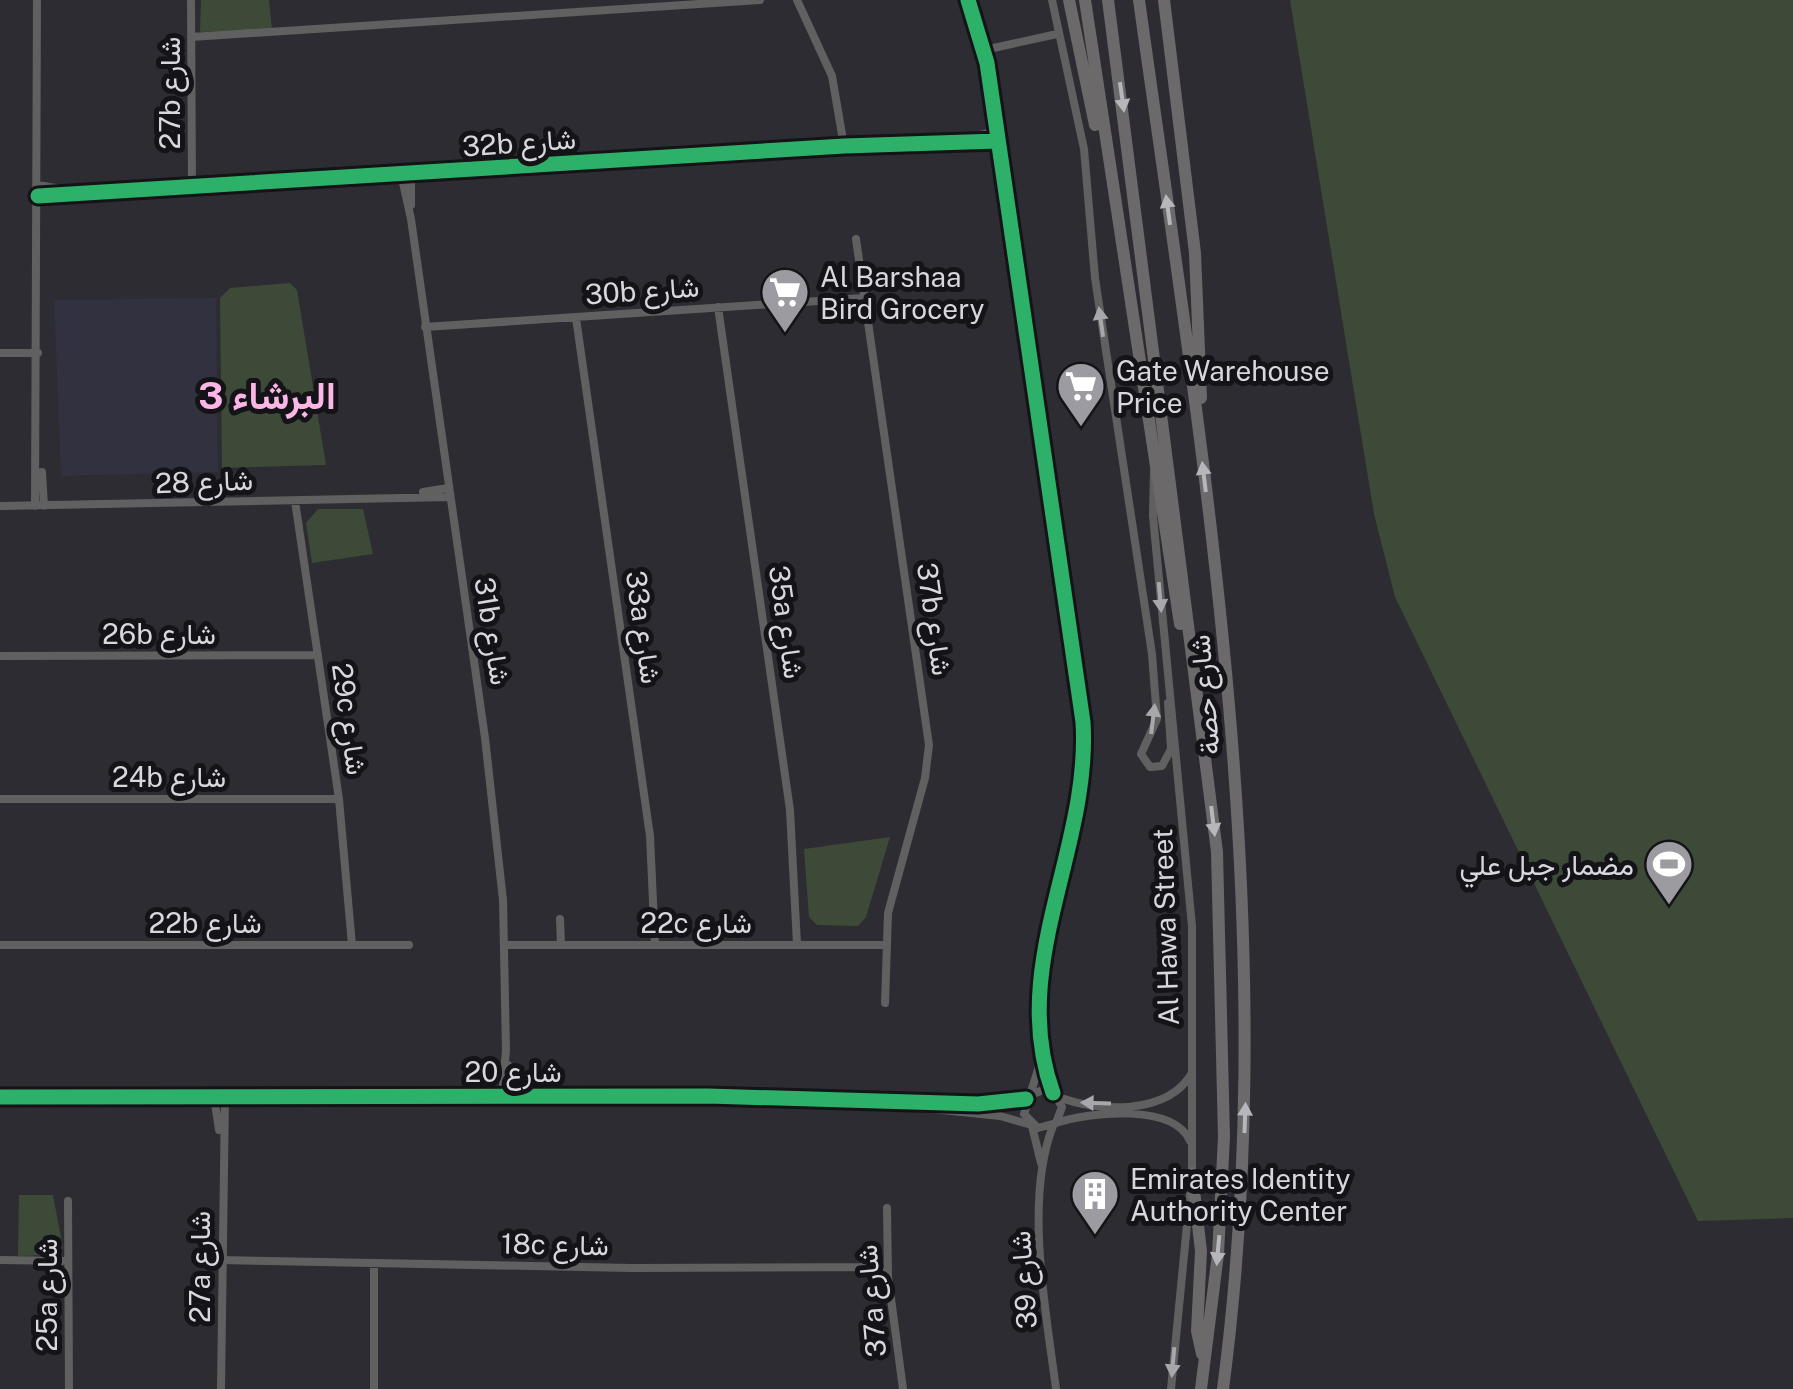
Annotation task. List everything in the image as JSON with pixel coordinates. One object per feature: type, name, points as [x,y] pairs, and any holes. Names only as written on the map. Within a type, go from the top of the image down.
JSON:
[{"type":"main road","points":[[1069,0],[1081,69],[1108,166]]},
{"type":"main road","points":[[1086,0],[1108,166]]},
{"type":"main road","name":"شارع حصة","points":[[1108,0],[1217,852],[1224,1080],[1218,1254],[1201,1389]]},
{"type":"main road","name":"شارع حصة","points":[[1138,0],[1200,445],[1234,732],[1246,968],[1242,1191],[1223,1389]]},
{"type":"main road","points":[[1164,0],[1195,253],[1200,445]]},
{"type":"main road","name":"شارع حصة","points":[[1108,166],[1188,674],[1200,724]]},
{"type":"main road","points":[[1193,1167],[1202,1251],[1198,1340],[1204,1360]]},
{"type":"street","points":[[37,0],[40,506]]},
{"type":"street","name":"27b شارع","points":[[191,0],[192,186]]},
{"type":"street","points":[[191,36],[760,0]]},
{"type":"street","points":[[797,0],[832,76],[844,146]]},
{"type":"street","points":[[968,0],[984,50],[1084,745],[1078,817],[1043,942],[1042,1056],[1024,1114],[1031,1125],[1082,1117],[1158,1116],[1183,1128],[1193,1167]]},
{"type":"street","points":[[984,50],[1058,34],[1052,0]]},
{"type":"street","name":"شارع حصة","points":[[1058,34],[1088,175],[1094,278],[1149,632],[1156,719],[1141,754],[1154,768],[1165,763],[1171,749],[1166,668]]},
{"type":"street","name":"32b شارع","points":[[960,140],[996,131]]},
{"type":"street","name":"32b شارع","points":[[38,196],[844,146],[998,141]]},
{"type":"street","name":"31b شارع","points":[[401,174],[411,220],[486,738],[506,945],[506,1096]]},
{"type":"street","name":"31b شارع","points":[[411,174],[411,220]]},
{"type":"street","name":"32b شارع","points":[[38,185],[82,193]]},
{"type":"street","name":"37b شارع","points":[[856,239],[929,745],[926,778],[892,896],[885,1004]]},
{"type":"street","name":"30b شارع","points":[[425,327],[863,298]]},
{"type":"street","name":"35a شارع","points":[[718,307],[790,810],[798,944]]},
{"type":"street","name":"33a شارع","points":[[576,318],[650,836],[655,945]]},
{"type":"street","points":[[0,352],[38,352]]},
{"type":"street","name":"Al Hawa Street","points":[[1156,465],[1152,500],[1192,926],[1193,1167],[1171,1389]]},
{"type":"street","name":"شارع 28","points":[[0,506],[449,493]]},
{"type":"street","name":"29c شارع","points":[[295,500],[338,799],[352,945]]},
{"type":"street","name":"26b شارع","points":[[0,656],[318,655]]},
{"type":"street","name":"24b شارع","points":[[0,798],[338,799]]},
{"type":"street","points":[[560,919],[561,945]]},
{"type":"street","name":"22b شارع","points":[[0,945],[410,945]]},
{"type":"street","name":"22c شارع","points":[[506,945],[886,945]]},
{"type":"street","points":[[1042,1056],[1062,1108],[1055,1124]]},
{"type":"street","points":[[1027,1098],[1037,1090],[1083,1104],[1155,1104],[1178,1092],[1192,1073]]},
{"type":"street","name":"27a شارع","points":[[221,1389],[225,1096]]},
{"type":"street","name":"شارع 20","points":[[0,1097],[506,1096],[991,1104],[1027,1098]]},
{"type":"street","name":"27a شارع","points":[[214,1097],[222,1144]]},
{"type":"street","name":"شارع 20","points":[[874,1102],[948,1114],[1000,1116],[1031,1125]]},
{"type":"street","name":"شارع 39","points":[[1042,1168],[1055,1124]]},
{"type":"street","name":"شارع 39","points":[[1031,1125],[1042,1168],[1043,1275],[1056,1389]]},
{"type":"street","name":"25a شارع","points":[[68,1201],[69,1389]]},
{"type":"street","name":"37a شارع","points":[[887,1208],[887,1267],[903,1389]]},
{"type":"street","points":[[0,1260],[68,1260]]},
{"type":"street","name":"18c شارع","points":[[221,1260],[887,1267]]},
{"type":"street","points":[[374,1263],[374,1389]]},
{"type":"shaded area","points":[[216,298],[218,472],[61,476],[54,300]]},
{"type":"green space","points":[[201,0],[269,0],[272,29],[200,32]]},
{"type":"green space","name":"مضمار جبل علي","points":[[1290,0],[1793,0],[1793,1218],[1698,1221],[1395,597],[1374,514]]},
{"type":"green space","points":[[290,283],[297,290],[326,465],[222,468],[220,298],[230,288]]},
{"type":"green space","points":[[318,509],[363,509],[373,554],[312,563],[306,523]]},
{"type":"green space","points":[[890,837],[866,917],[858,926],[817,925],[809,917],[804,849]]},
{"type":"green space","points":[[19,1195],[53,1195],[63,1248],[56,1255],[18,1256]]},
{"type":"cycle path","points":[[968,0],[987,63],[1083,722],[1075,816],[1044,953],[1039,999],[1041,1046],[1053,1093]]},
{"type":"cycle path","points":[[38,196],[844,146],[998,141]]},
{"type":"cycle path","points":[[0,1097],[708,1096],[978,1104],[1026,1099]]},
{"type":"place","name":"Al Barshaa Bird Grocery","points":[[785,334]]},
{"type":"place","name":"Gate Warehouse Price","points":[[1081,428]]},
{"type":"place","name":"مضمار جبل علي","points":[[1669,906]]},
{"type":"place","name":"Emirates Identity Authority Center","points":[[1095,1236]]},
{"type":"district","name":"البرشاء 3","points":[[267,395]]}]
